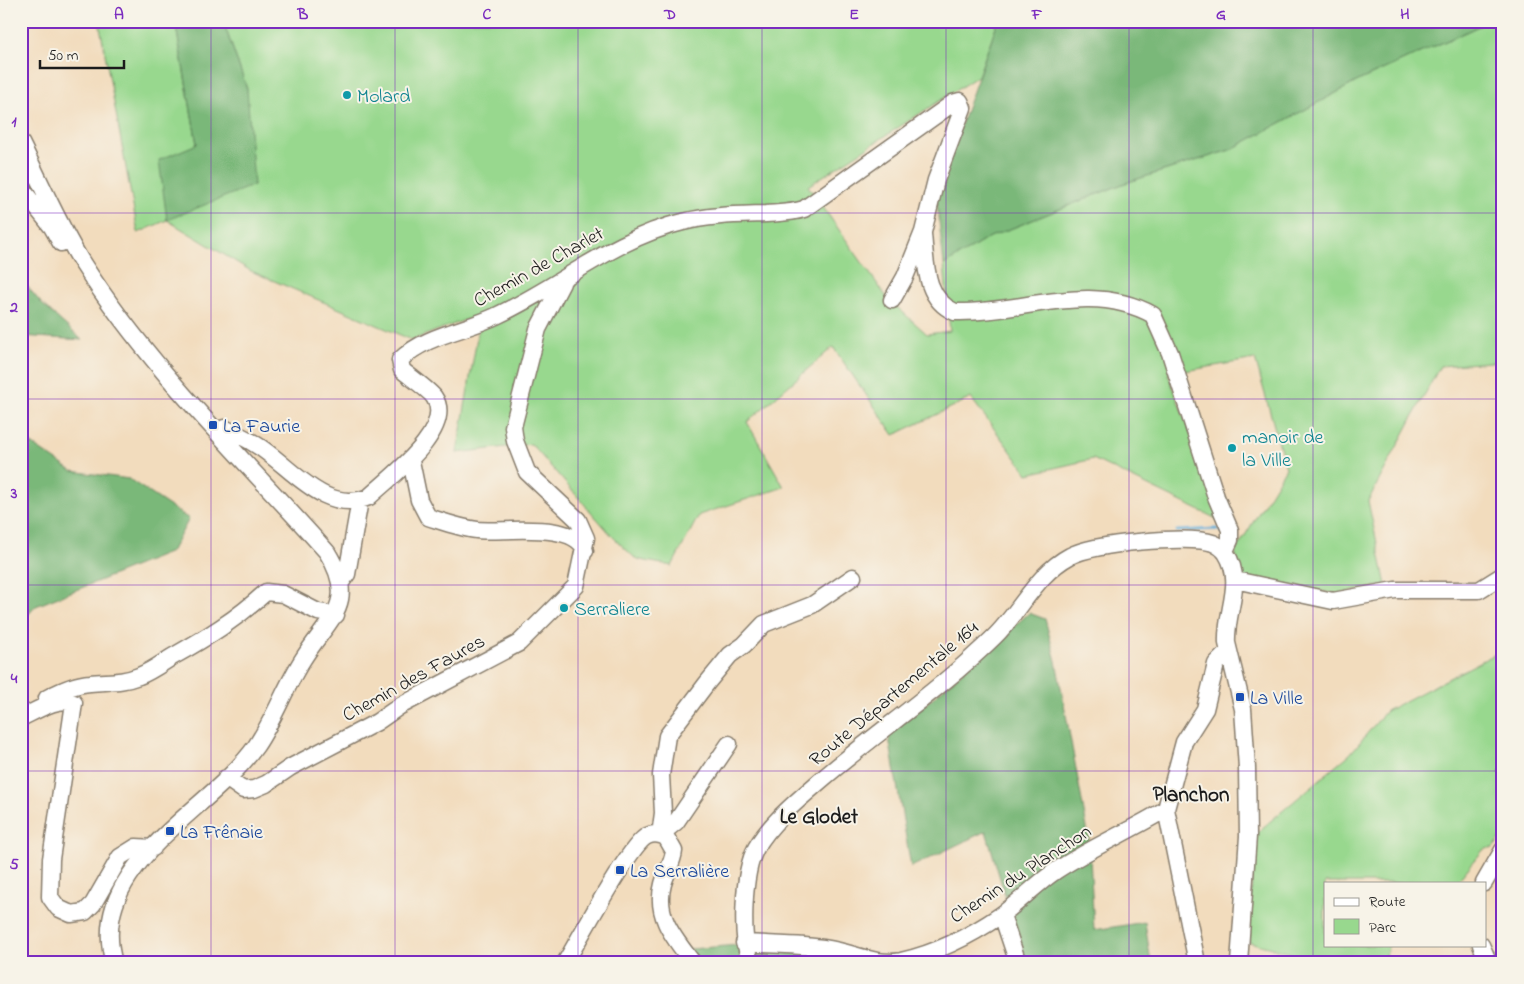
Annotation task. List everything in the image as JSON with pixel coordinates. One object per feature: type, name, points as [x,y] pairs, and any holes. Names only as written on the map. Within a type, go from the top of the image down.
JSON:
[{"type":"street","name":"Chemin de Charlet","points":[[360,500],[369,496],[411,460],[431,433],[437,416],[437,404],[434,396],[402,370],[400,360],[411,348],[495,317],[563,280],[619,246],[654,230],[682,222],[804,209],[953,103],[961,102],[963,108],[936,180],[923,232]]},
{"type":"street","points":[[21,143],[74,248],[95,281],[139,340],[217,431],[327,552],[337,568],[342,581]]},
{"type":"street","points":[[21,188],[52,227],[63,246],[74,248]]},
{"type":"street","points":[[892,300],[905,277],[923,232]]},
{"type":"street","points":[[923,232],[933,294],[944,308],[955,312],[1086,298],[1127,305],[1153,315],[1170,353],[1216,497],[1230,530],[1230,540],[1225,551],[1235,580],[1234,601],[1226,633],[1228,652],[1243,709],[1247,768],[1247,863],[1239,963]]},
{"type":"street","points":[[563,280],[538,328],[513,427],[515,441],[527,472],[578,520],[586,538],[585,551]]},
{"type":"street","points":[[114,963],[109,933],[116,900],[128,876],[226,778],[255,746],[278,708],[290,680],[336,615],[342,581],[347,574],[360,500],[330,498],[307,485],[256,444],[224,428],[217,431]]},
{"type":"street","points":[[411,460],[420,500],[428,517],[478,530],[543,530],[562,534],[577,539],[583,544],[585,551]]},
{"type":"street","name":"Route Départementale 164","points":[[751,963],[744,943],[744,917],[755,850],[764,837],[779,818],[806,794],[887,725],[944,681],[995,636],[1052,567],[1071,555],[1087,549],[1155,541],[1213,543],[1225,551]]},
{"type":"street","name":"Chemin des Faures","points":[[226,778],[243,790],[254,789],[266,784],[291,767],[377,722],[400,706],[519,643],[576,586],[585,551]]},
{"type":"street","points":[[1235,580],[1333,601],[1395,590],[1479,590],[1503,575]]},
{"type":"street","points":[[660,834],[663,813],[661,774],[667,736],[730,655],[744,645],[764,624],[812,605],[852,578]]},
{"type":"street","points":[[21,710],[60,691],[90,683],[109,684],[139,676],[221,628],[242,614],[266,592],[283,594],[299,604],[318,612],[336,615]]},
{"type":"street","points":[[1197,963],[1166,809],[1184,742],[1205,710],[1216,664],[1228,652]]},
{"type":"street","points":[[21,718],[51,704],[67,700],[74,703],[51,859],[50,897],[58,908],[71,914],[85,912],[94,904],[120,857],[136,847],[154,848]]},
{"type":"street","points":[[573,959],[629,857],[643,839],[649,835],[660,834],[676,822],[729,744]]},
{"type":"street","name":"Chemin du Planchon","points":[[744,943],[838,951],[865,960],[900,961],[968,936],[1002,915],[1049,876],[1083,853],[1136,827],[1166,809]]},
{"type":"street","points":[[660,834],[671,842],[674,851],[662,886],[660,907],[666,926],[693,963]]},
{"type":"street","points":[[1485,882],[1503,850]]},
{"type":"street","points":[[1002,915],[1018,963]]},
{"type":"street","points":[[1481,946],[1489,963]]},
{"type":"street","points":[[838,951],[851,963]]},
{"type":"green space","points":[[99,21],[175,21],[197,144],[167,219],[247,89],[223,21],[998,21],[978,76],[808,186],[888,299],[927,334],[950,331],[944,265],[990,237],[1125,183],[1230,150],[1360,80],[1490,21],[1503,21],[1503,361],[1440,366],[1368,501],[1386,585],[1338,594],[1242,578],[1235,552],[1286,468],[1255,359],[1168,374],[1223,522],[1093,459],[1028,474],[971,398],[894,435],[833,347],[747,422],[784,487],[699,515],[672,566],[636,559],[614,538],[531,444],[457,453],[481,314],[412,340],[251,271],[167,220],[138,233]]},
{"type":"green space","points":[[175,21],[223,21],[247,89],[254,185],[167,220],[159,160],[197,144]]},
{"type":"green space","points":[[998,21],[1490,21],[1360,80],[1230,150],[1125,183],[990,237],[944,265],[936,195]]},
{"type":"green space","points":[[21,279],[42,304],[82,340],[21,336]]},
{"type":"green space","points":[[21,437],[72,471],[129,479],[189,519],[171,552],[36,606],[21,622]]},
{"type":"green space","points":[[1029,613],[1045,619],[1056,661],[1089,839],[1094,930],[1145,922],[1151,963],[1025,963],[986,831],[911,867],[888,732],[928,702]]},
{"type":"green space","points":[[1503,650],[1503,768],[1499,772],[1503,775],[1503,836],[1493,848],[1484,849],[1457,882],[1324,882],[1324,946],[1388,946],[1385,963],[1308,963],[1309,958],[1249,942],[1254,835],[1350,754],[1386,711]]},
{"type":"green space","points":[[738,945],[831,954],[844,963],[701,963],[690,949]]},
{"type":"waterway","points":[[1177,531],[1217,529],[1225,533]]},
{"type":"place","name":"Molard","points":[[347,95]]},
{"type":"place","name":"La Faurie","points":[[213,425]]},
{"type":"place","name":"manoir de la Ville","points":[[1232,448]]},
{"type":"place","name":"Serraliere","points":[[564,608]]},
{"type":"place","name":"La Ville","points":[[1240,697]]},
{"type":"place","name":"La Frênaie","points":[[170,831]]},
{"type":"place","name":"La Serralière","points":[[620,870]]},
{"type":"district","name":"Planchon","points":[[1191,794]]},
{"type":"district","name":"Le Glodet","points":[[819,816]]}]
